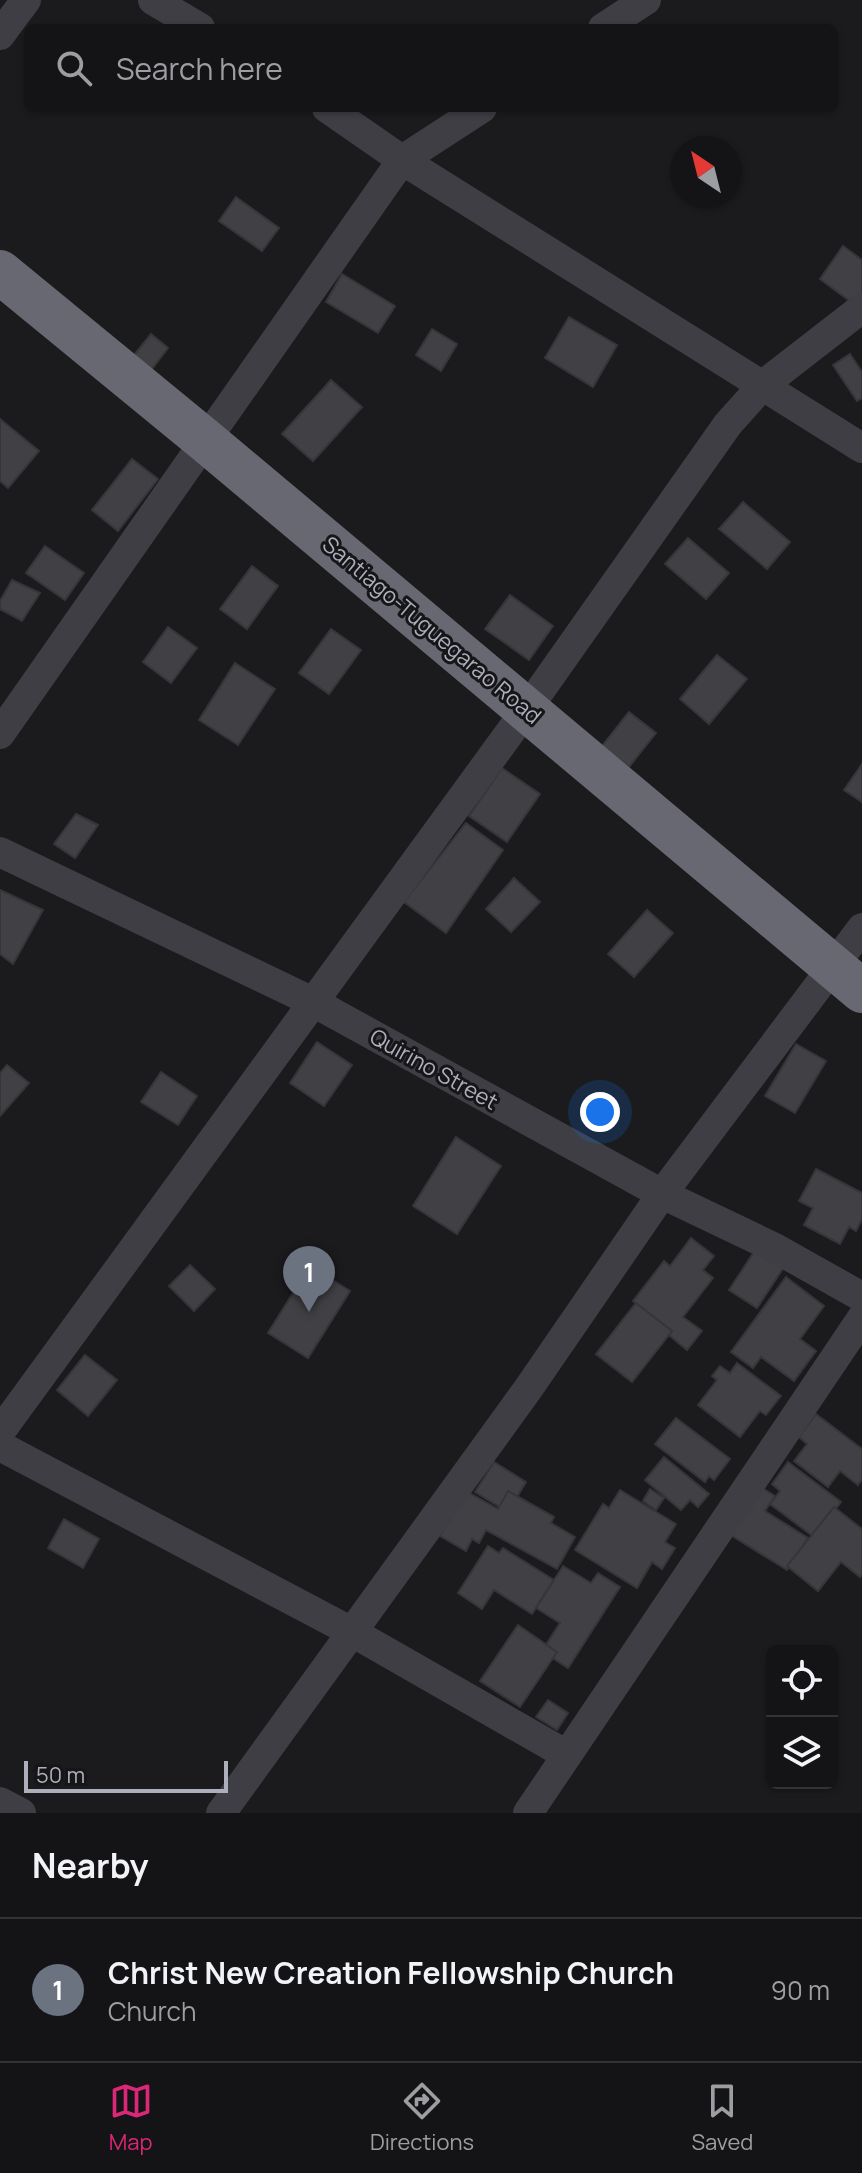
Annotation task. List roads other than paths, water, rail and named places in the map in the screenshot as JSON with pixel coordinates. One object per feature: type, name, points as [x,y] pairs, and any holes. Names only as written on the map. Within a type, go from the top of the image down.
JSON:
[{"type":"highway","name":"Santiago-Tuguegarao Road","points":[[0,272],[848,978]]},
{"type":"street","points":[[0,35],[26,0]]},
{"type":"street","points":[[153,0],[193,24]]},
{"type":"street","points":[[609,24],[646,0]]},
{"type":"street","points":[[333,112],[402,160],[862,448]]},
{"type":"street","points":[[0,734],[402,160],[476,112]]},
{"type":"street","points":[[0,1432],[527,709],[728,424],[763,385],[862,308]]},
{"type":"street","name":"Quirino Street","points":[[0,852],[313,1002],[662,1194],[775,1248],[862,1297]]},
{"type":"street","points":[[221,1813],[528,1389],[662,1194],[848,978],[862,928]]},
{"type":"street","points":[[528,1813],[862,1318]]},
{"type":"street","points":[[0,1446],[352,1632],[567,1755]]},
{"type":"place","name":"Christ New Creation Fellowship Church","points":[[309,1312]]}]
